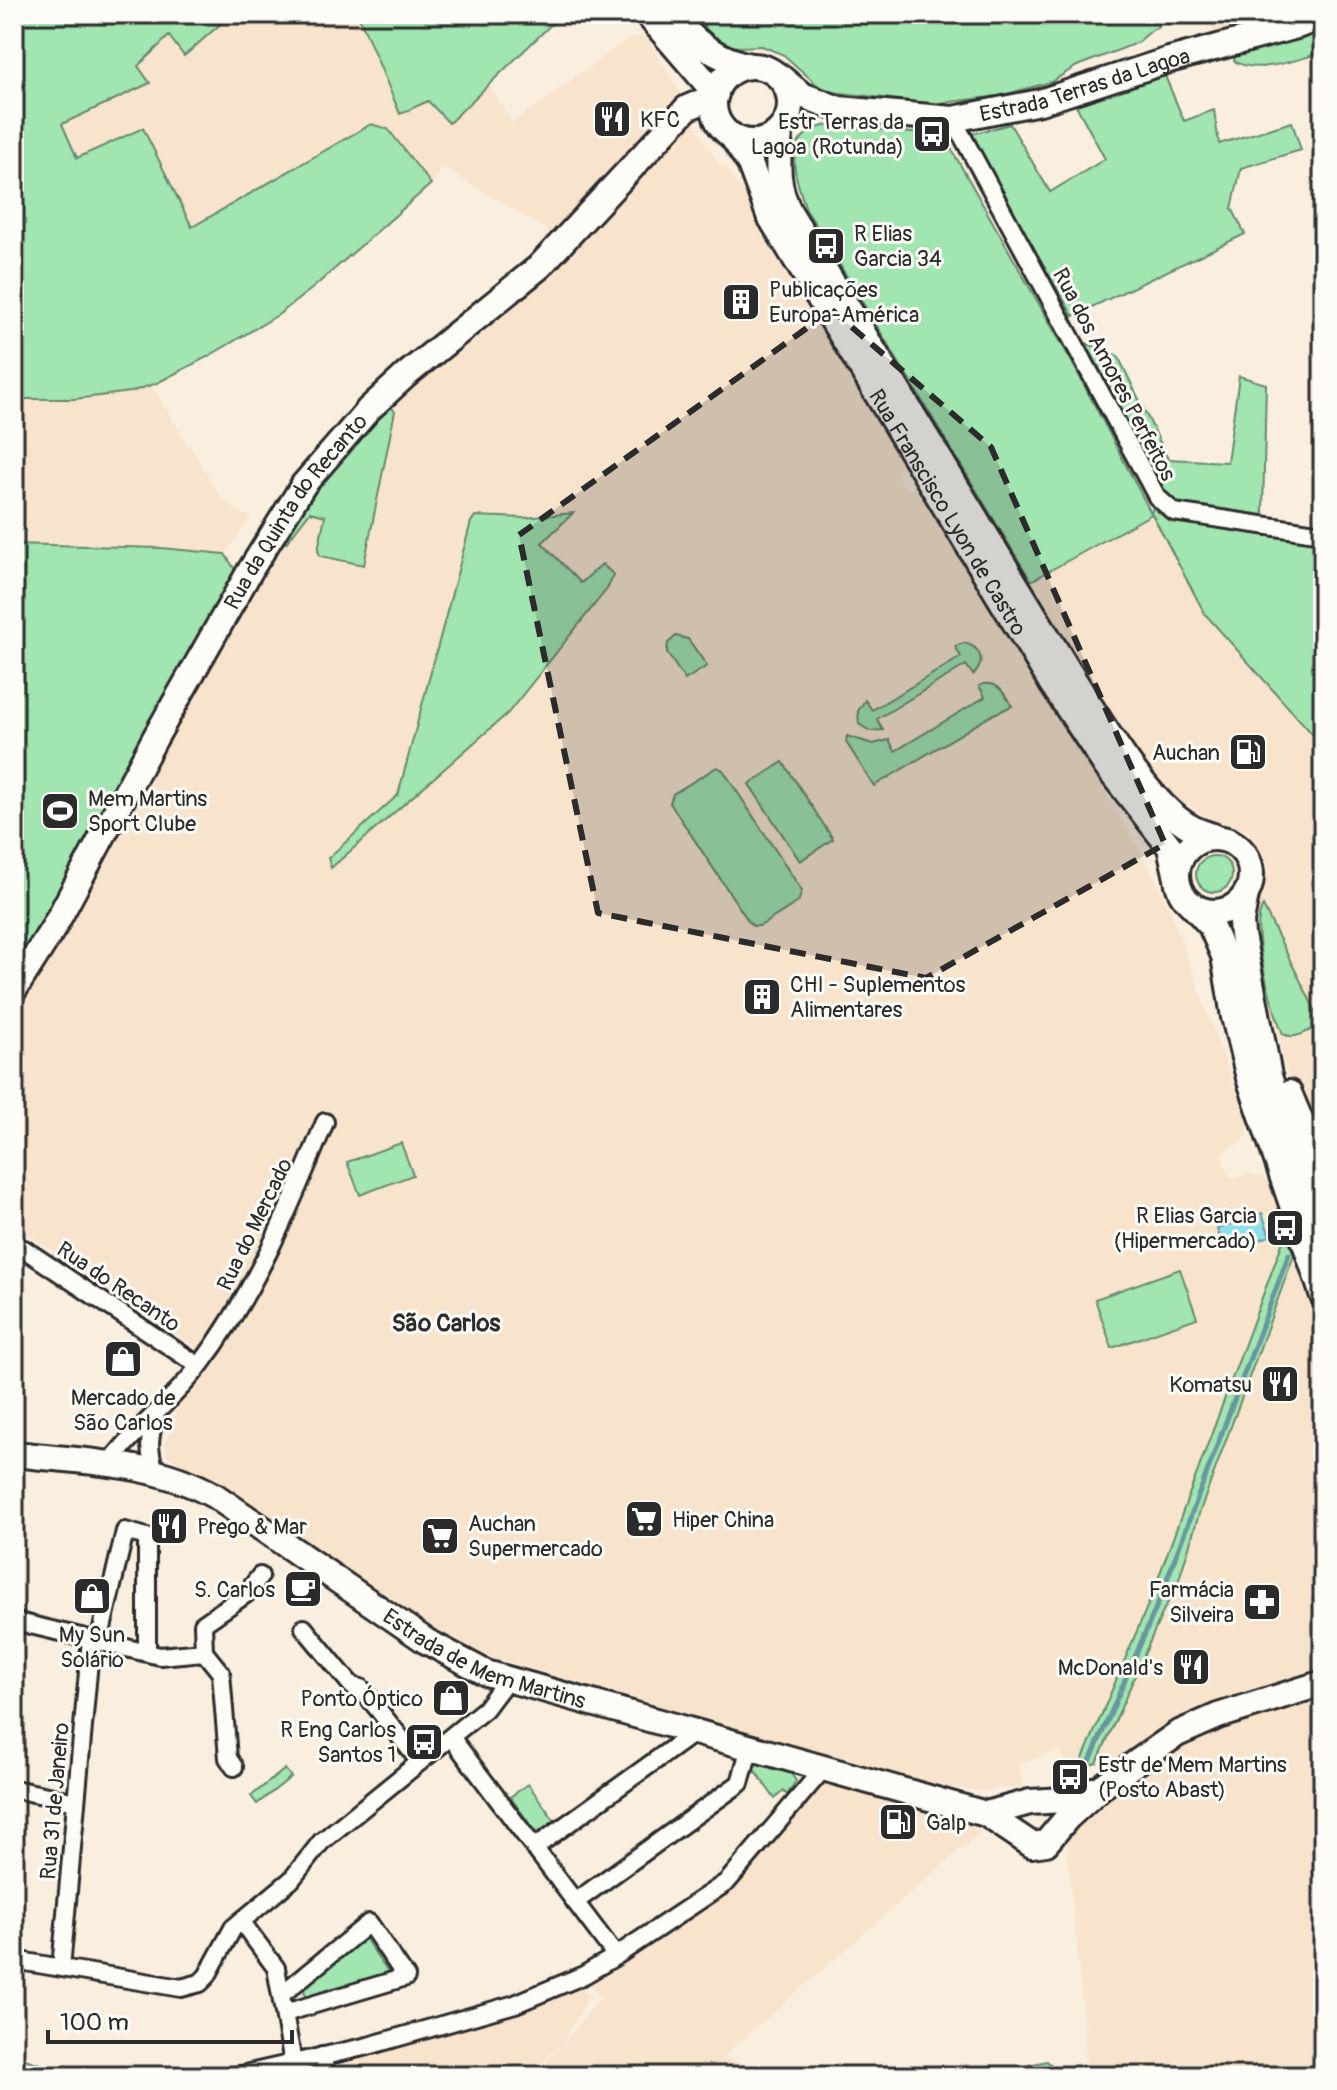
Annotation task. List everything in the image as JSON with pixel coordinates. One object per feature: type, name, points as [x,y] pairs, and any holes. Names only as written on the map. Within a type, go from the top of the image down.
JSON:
[{"type":"street","name":"Rua Franscisco Lyon de Castro","points":[[647,14],[683,55],[720,111],[750,164],[763,204],[777,229],[1052,684],[1106,766],[1170,847],[1177,878]]},
{"type":"street","points":[[671,14],[710,53],[770,70],[785,84],[791,104],[789,115],[781,129],[760,141],[740,140],[720,111],[726,76],[751,66]]},
{"type":"street","name":"Estrada Terras da Lagoa","points":[[781,129],[806,113],[839,109],[953,119],[1040,102],[1169,60],[1297,26],[1323,16]]},
{"type":"street","points":[[683,55],[693,77],[692,92],[683,112],[720,111]]},
{"type":"street","name":"Estrada Terras da Lagoa","points":[[779,76],[802,95],[839,109]]},
{"type":"street","name":"Rua da Quinta do Recanto","points":[[14,990],[54,927],[155,738],[251,569],[304,484],[335,445],[406,375],[539,267],[683,112]]},
{"type":"street","name":"Rua dos Amores Perfeitos","points":[[953,119],[1157,497],[1174,512],[1323,534]]},
{"type":"street","name":"Rua Franscisco Lyon de Castro","points":[[781,129],[777,169],[779,185],[790,213],[1069,672],[1107,732],[1153,793],[1191,828],[1215,837]]},
{"type":"street","points":[[1323,1235],[1269,1076],[1253,998],[1241,922],[1251,881],[1249,861],[1236,845],[1215,837],[1205,838],[1187,849],[1177,868],[1179,888],[1211,926],[1224,956],[1234,1017],[1249,1078],[1323,1296]]},
{"type":"street","points":[[1190,903],[1199,909],[1220,912],[1239,902],[1246,894]]},
{"type":"street","points":[[1253,998],[1269,1029],[1284,1083],[1323,1174]]},
{"type":"street","name":"Rua do Mercado","points":[[109,1464],[124,1443],[156,1415],[199,1366],[264,1264],[325,1122]]},
{"type":"street","name":"Rua do Recanto","points":[[14,1246],[24,1249],[199,1366]]},
{"type":"street","points":[[155,1471],[148,1449],[156,1415]]},
{"type":"street","name":"Estrada de Mem Martins","points":[[14,1454],[109,1464],[180,1478],[215,1496],[426,1641],[466,1664],[506,1681],[986,1814],[1017,1836]]},
{"type":"street","name":"Rua 31 de Janeiro","points":[[61,1968],[95,1640],[125,1531],[147,1537],[154,1654]]},
{"type":"street","points":[[234,1767],[228,1758],[221,1673],[204,1652],[203,1624],[246,1594],[260,1576]]},
{"type":"street","points":[[14,1621],[154,1654],[204,1652]]},
{"type":"street","points":[[304,1628],[352,1686],[361,1688],[420,1762]]},
{"type":"street","points":[[14,1960],[181,1988],[200,1983],[241,1921],[291,1880],[321,1842],[485,1709],[506,1681]]},
{"type":"street","points":[[1057,1830],[1055,1812],[1050,1807],[1033,1802],[1018,1811],[1015,1817],[1017,1836],[1024,1842],[1039,1846],[1052,1839],[1057,1830],[1100,1788],[1159,1746],[1197,1724],[1323,1683]]},
{"type":"street","points":[[534,1848],[695,1732]]},
{"type":"street","points":[[451,1737],[616,1956]]},
{"type":"street","points":[[575,1902],[740,1783],[750,1747]]},
{"type":"street","points":[[236,2076],[515,2004],[584,1975],[727,1882],[824,1768]]},
{"type":"street","points":[[986,1814],[1033,1802],[1064,1800],[1100,1788]]},
{"type":"street","points":[[14,1789],[76,1802]]},
{"type":"street","points":[[241,1921],[272,1960],[279,1976],[293,2063]]},
{"type":"street","points":[[282,1994],[369,1923],[406,1977],[285,2013]]},
{"type":"street","points":[[322,2056],[327,2076]]},
{"type":"highlighted area","points":[[832,310],[991,447],[1165,844],[926,978],[598,913],[519,535]]},
{"type":"shaded area","points":[[14,14],[562,14],[489,83],[512,123],[631,37],[646,37],[681,93],[557,236],[436,163],[443,169],[431,184],[314,287],[278,315],[209,356],[151,385],[223,500],[250,518],[225,554],[93,545],[14,545]]},
{"type":"shaded area","points":[[1205,14],[1274,14],[1217,38]]},
{"type":"shaded area","points":[[693,122],[720,166],[726,166],[904,459],[904,465],[896,474],[907,491],[914,487],[923,501],[929,501],[1149,866],[1171,912],[1247,1122],[1248,1132],[1244,1141],[1221,1153],[1229,1177],[1250,1174],[1264,1178],[1270,1186],[1286,1233],[1150,1600],[1079,1768],[1067,1772],[1059,1750],[1018,1764],[1024,1786],[978,1791],[923,1783],[468,1650],[168,1456],[165,1443],[200,1350],[14,1225],[14,969],[190,655],[213,665],[284,531],[376,416],[575,250]]},
{"type":"shaded area","points":[[1152,514],[1205,614],[1323,746],[1323,1172],[1293,1105],[1278,1032],[1259,969],[1252,926],[1254,895],[1269,867],[1247,829],[1232,829],[1173,797],[1131,745],[1031,581]]},
{"type":"shaded area","points":[[1294,1255],[1323,1341],[1323,1669],[1176,1722],[1118,1756],[1097,1763],[1164,1609],[1176,1589],[1200,1511]]},
{"type":"shaded area","points":[[1323,1700],[1323,2076],[1085,2076],[1085,2034],[1067,1846],[1072,1826],[1171,1750],[1214,1728]]},
{"type":"shaded area","points":[[804,1770],[944,1812],[980,1832],[724,2056],[769,2076],[536,2076],[559,2046],[539,2068],[524,2072],[524,2076],[344,2076],[347,2067],[360,2057],[515,2014],[577,1986],[590,1995],[561,2046],[601,1997],[588,1984],[691,1917]]},
{"type":"green space","points":[[14,14],[232,14],[184,56],[169,36],[138,66],[150,83],[62,124],[77,158],[143,128],[192,227],[371,124],[388,129],[431,184],[278,315],[209,356],[157,383],[131,392],[75,399],[20,399],[14,395]]},
{"type":"green space","points":[[358,14],[562,14],[449,123],[428,101],[400,114]]},
{"type":"green space","points":[[693,14],[1158,14],[1159,27],[1137,43],[1077,66],[1051,82],[999,96],[934,104],[824,91],[784,55],[762,46],[727,45],[713,36]]},
{"type":"green space","points":[[1323,29],[1323,53],[1255,67],[1234,61],[1235,56]]},
{"type":"green space","points":[[1165,76],[1184,121],[1214,110],[1219,144],[1292,122],[1301,150],[1241,168],[1232,208],[1245,234],[1073,316],[968,135],[1010,124],[1050,192],[1105,159],[1076,105]]},
{"type":"green space","points":[[827,125],[944,136],[1073,364],[1151,513],[1160,486],[1086,343],[1118,356],[1168,459],[1227,462],[1239,376],[1266,384],[1263,512],[1277,533],[1323,540],[1323,746],[1205,614],[1152,514],[1031,581],[806,209],[795,171],[796,148],[812,130]]},
{"type":"green space","points":[[388,404],[395,411],[364,565],[320,556],[318,550],[325,516],[310,512],[286,543],[279,541],[312,490]]},
{"type":"green space","points":[[573,513],[542,543],[581,583],[602,564],[614,575],[607,589],[508,713],[331,868],[328,858],[398,795],[475,516],[524,518]]},
{"type":"green space","name":"Mem Martins Sport Clube","points":[[14,544],[161,548],[225,554],[234,568],[234,574],[43,927],[14,972]]},
{"type":"green space","points":[[676,636],[688,639],[707,666],[685,680],[667,653],[668,643]]},
{"type":"green space","points":[[964,643],[975,648],[980,656],[980,666],[973,675],[966,665],[877,719],[883,730],[870,731],[859,724],[858,711],[865,700],[872,710],[961,657],[955,646]]},
{"type":"green space","points":[[979,686],[998,687],[1012,706],[874,786],[846,742],[847,736],[873,744],[889,740],[895,751],[985,697]]},
{"type":"green space","points":[[783,762],[833,839],[800,861],[749,784]]},
{"type":"green space","points":[[717,767],[723,770],[802,891],[798,902],[760,926],[749,922],[670,803],[673,794]]},
{"type":"green space","points":[[1214,856],[1227,861],[1232,874],[1227,887],[1214,892],[1201,887],[1196,874],[1201,861]]},
{"type":"green space","points":[[1263,906],[1322,1024],[1298,1035],[1283,1034],[1268,988],[1258,932]]},
{"type":"green space","points":[[401,1143],[413,1175],[360,1195],[347,1162]]},
{"type":"green space","points":[[1286,1233],[1294,1255],[1200,1511],[1176,1589],[1164,1609],[1097,1763],[1079,1768],[1150,1600]]},
{"type":"green space","points":[[1180,1269],[1197,1318],[1112,1348],[1095,1299]]},
{"type":"green space","points":[[755,1761],[790,1772],[796,1781],[787,1795],[783,1791],[775,1799],[753,1768]]},
{"type":"green space","points":[[285,1769],[291,1777],[257,1804],[251,1796]]},
{"type":"green space","points":[[528,1784],[557,1824],[539,1836],[510,1797]]},
{"type":"green space","points":[[364,1937],[389,1973],[311,1997],[305,1996],[304,1986]]},
{"type":"green space","points":[[14,2055],[73,2076],[14,2076]]},
{"type":"green space","points":[[1047,2061],[1058,2071],[1058,2076],[1019,2076],[1029,2065]]},
{"type":"water","points":[[1262,1213],[1270,1236],[1225,1252],[1217,1229]]},
{"type":"waterway","points":[[1088,1766],[1158,1603],[1289,1254]]},
{"type":"place","name":"KFC","points":[[612,119]]},
{"type":"place","name":"Estr Terras da Lagoa (Rotunda)","points":[[932,134]]},
{"type":"place","name":"R Elias Garcia 34","points":[[826,246]]},
{"type":"place","name":"Publicações Europa-América","points":[[741,302]]},
{"type":"place","name":"Auchan","points":[[1248,752]]},
{"type":"place","name":"Mem Martins Sport Clube","points":[[60,811]]},
{"type":"place","name":"CHI - Suplementos Alimentares","points":[[762,997]]},
{"type":"place","name":"R Elias Garcia (Hipermercado)","points":[[1285,1228]]},
{"type":"place","name":"Mercado de São Carlos","points":[[123,1359]]},
{"type":"place","name":"Komatsu","points":[[1280,1384]]},
{"type":"place","name":"Hiper China","points":[[644,1519]]},
{"type":"place","name":"Prego & Mar","points":[[169,1526]]},
{"type":"place","name":"Auchan Supermercado","points":[[440,1536]]},
{"type":"place","name":"S. Carlos","points":[[303,1589]]},
{"type":"place","name":"My Sun Solário","points":[[92,1596]]},
{"type":"place","name":"Farmácia Silveira","points":[[1262,1602]]},
{"type":"place","name":"McDonald's","points":[[1191,1667]]},
{"type":"place","name":"Ponto Óptico","points":[[451,1698]]},
{"type":"place","name":"R Eng Carlos Santos 1","points":[[424,1742]]},
{"type":"place","name":"Estr de Mem Martins (Posto Abast)","points":[[1070,1777]]},
{"type":"place","name":"Galp","points":[[898,1822]]},
{"type":"district","name":"São Carlos","points":[[446,1323]]}]
